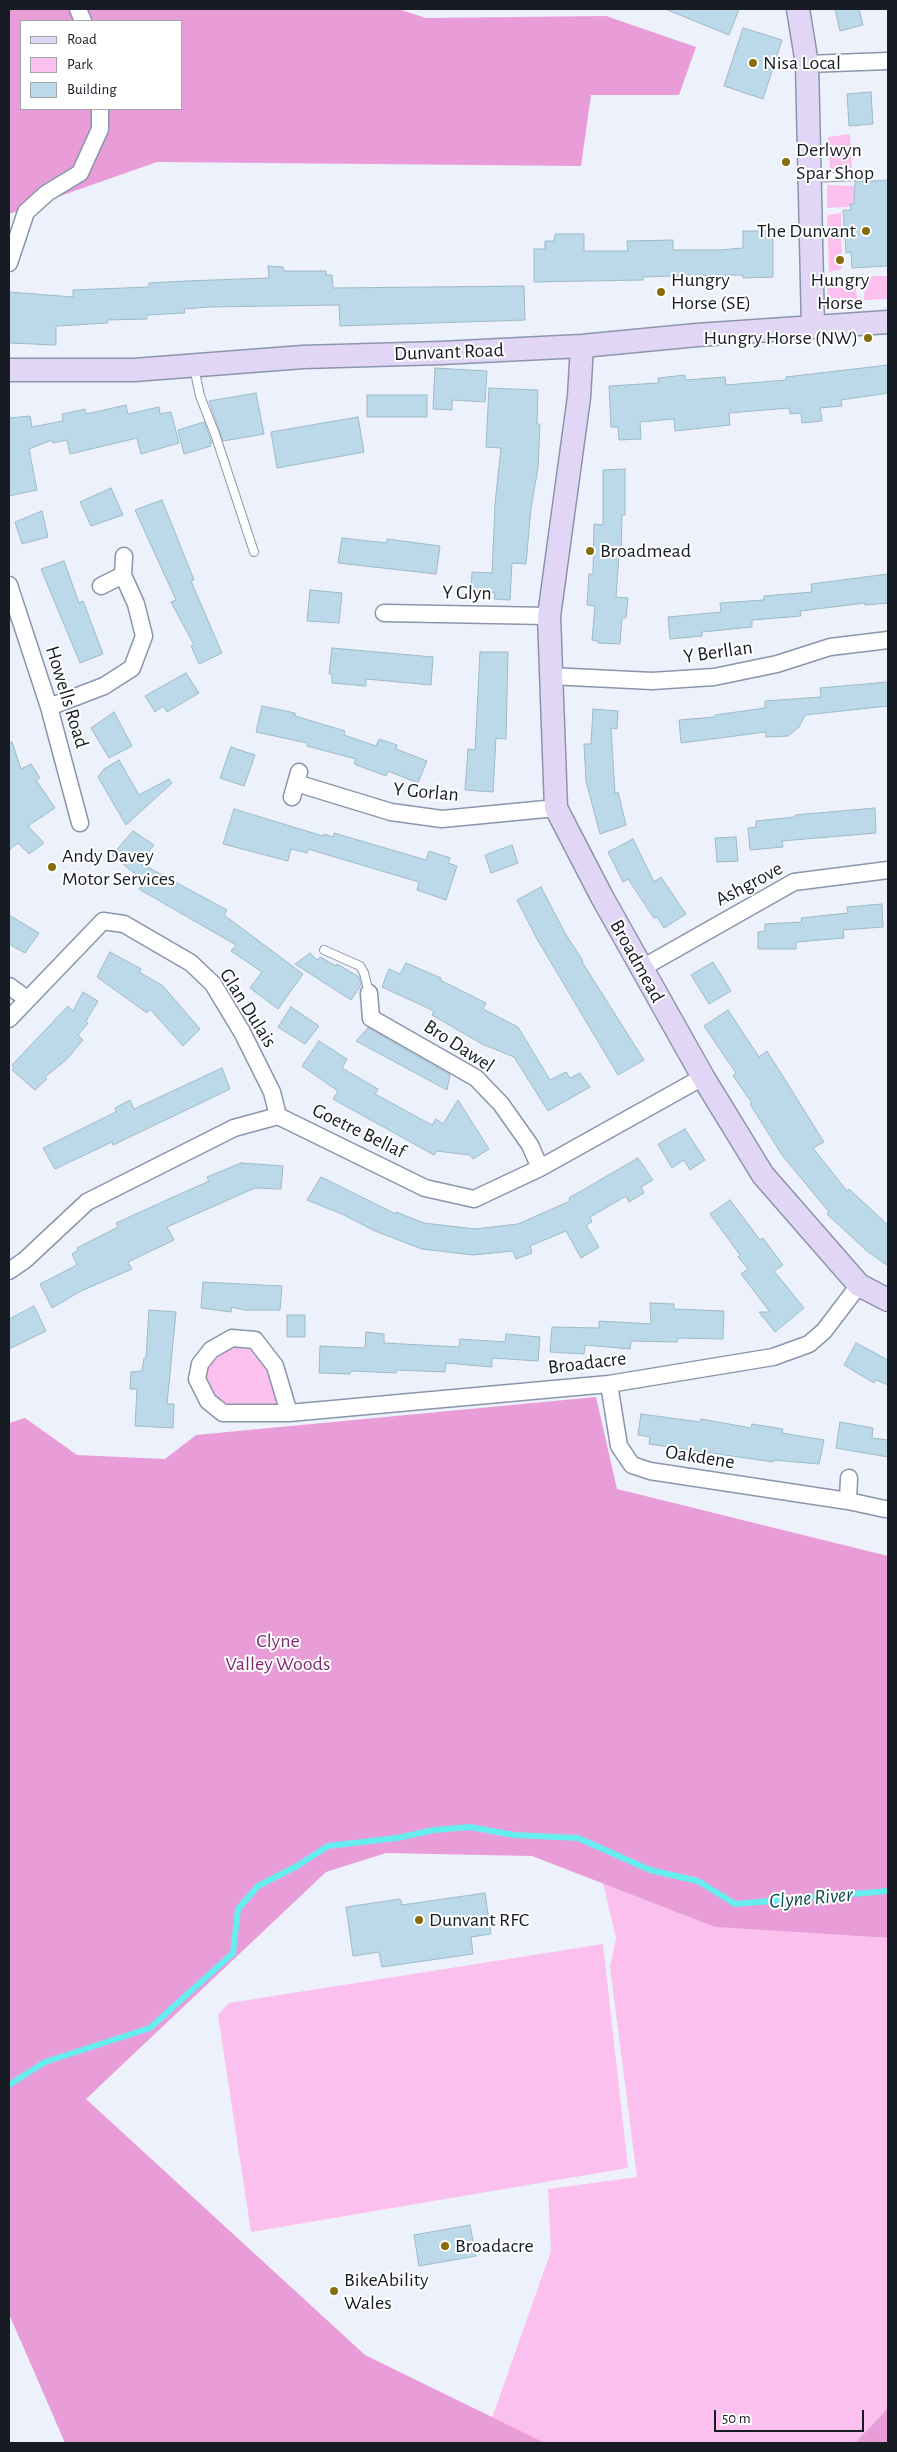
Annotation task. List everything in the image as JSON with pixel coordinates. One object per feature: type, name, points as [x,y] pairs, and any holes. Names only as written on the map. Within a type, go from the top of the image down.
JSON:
[{"type":"street","points":[[798,9],[807,64],[813,326]]},
{"type":"street","points":[[807,64],[888,61]]},
{"type":"street","points":[[9,263],[26,212],[47,193],[80,173],[100,129],[100,110]]},
{"type":"street","name":"Dunvant Road","points":[[9,370],[134,370],[303,357],[582,346],[813,326],[888,322]]},
{"type":"street","name":"Broadmead","points":[[582,346],[579,397],[549,616],[556,808],[702,1077],[763,1176],[859,1285],[888,1300]]},
{"type":"street","points":[[49,707],[104,686],[132,668],[144,636],[136,604],[123,575],[124,556]]},
{"type":"street","points":[[101,586],[123,575]]},
{"type":"street","name":"Howells Road","points":[[9,585],[49,707],[80,823]]},
{"type":"street","name":"Y Glyn","points":[[384,613],[549,616]]},
{"type":"street","name":"Y Berllan","points":[[550,676],[652,681],[714,677],[777,664],[830,647],[888,640]]},
{"type":"street","name":"Y Gorlan","points":[[296,784],[391,812],[442,819],[556,808]]},
{"type":"street","name":"Ashgrove","points":[[642,968],[794,882],[888,870]]},
{"type":"street","name":"Glan Dulais","points":[[26,999],[103,920],[124,924],[190,963],[213,984],[242,1032],[272,1092],[278,1116]]},
{"type":"street","points":[[9,986],[26,999],[9,1019]]},
{"type":"street","name":"Bro Dawel","points":[[369,993],[371,1018],[476,1078],[506,1110],[530,1145],[540,1168]]},
{"type":"street","name":"Goetre Bellaf","points":[[278,1116],[425,1188],[474,1199],[540,1168],[702,1077]]},
{"type":"street","points":[[9,1271],[25,1260],[87,1202],[234,1128],[278,1116]]},
{"type":"street","name":"Broadacre","points":[[289,1413],[275,1366],[255,1340],[232,1338],[211,1350],[200,1364],[197,1379],[208,1401],[223,1413],[289,1413],[609,1384],[773,1357],[809,1344],[824,1331],[859,1285]]},
{"type":"street","name":"Oakdene","points":[[609,1384],[619,1446],[632,1465],[650,1471],[848,1501],[885,1509]]},
{"type":"street","points":[[848,1501],[849,1478]]},
{"type":"lane","points":[[809,179],[858,176]]},
{"type":"lane","points":[[194,365],[198,391],[224,459],[254,552]]},
{"type":"lane","points":[[324,950],[360,966],[364,973],[369,993]]},
{"type":"green space","points":[[9,9],[398,9],[426,18],[606,16],[696,47],[679,95],[591,95],[581,166],[157,162],[9,214]]},
{"type":"green space","points":[[850,134],[852,170],[830,170],[828,137]]},
{"type":"green space","points":[[827,185],[854,186],[856,195],[854,196],[854,204],[848,207],[827,208]]},
{"type":"green space","points":[[841,213],[842,269],[829,272],[827,215]]},
{"type":"green space","points":[[865,276],[888,276],[888,299],[864,300]]},
{"type":"green space","points":[[854,277],[858,303],[847,308],[829,304],[826,279]]},
{"type":"green space","points":[[255,1340],[289,1413],[223,1413],[208,1401],[200,1364],[211,1350]]},
{"type":"green space","name":"Clyne Valley Woods","points":[[596,1397],[617,1489],[888,1556],[888,1938],[715,1927],[532,1856],[386,1853],[326,1872],[86,2099],[365,2355],[545,2443],[65,2443],[9,2314],[9,1423],[25,1418],[77,1455],[165,1459],[196,1435]]},
{"type":"green space","points":[[603,1883],[715,1927],[888,1938],[888,2408],[855,2443],[545,2443],[492,2418],[551,2251],[548,2189],[637,2177],[610,1967],[616,1938]]},
{"type":"green space","points":[[603,1944],[628,2168],[251,2232],[218,2015],[229,2003]]},
{"type":"green space","points":[[888,2408],[888,2443],[855,2443]]},
{"type":"building","points":[[665,9],[739,9],[729,35]]},
{"type":"building","points":[[835,9],[859,9],[863,25],[840,31]]},
{"type":"building","name":"Nisa Local","points":[[743,28],[782,40],[763,99],[724,86]]},
{"type":"building","points":[[871,92],[873,124],[849,126],[847,94]]},
{"type":"building","name":"The Dunvant","points":[[888,180],[888,266],[852,268],[851,252],[846,253],[843,210],[851,210],[850,204],[854,204],[855,182]]},
{"type":"building","points":[[743,231],[773,231],[773,277],[743,278],[743,275],[673,276],[643,277],[643,280],[534,282],[534,249],[545,249],[545,241],[554,241],[555,234],[584,234],[584,251],[628,251],[627,241],[673,240],[673,250],[719,250],[743,248]]},
{"type":"building","points":[[268,266],[283,267],[284,271],[326,271],[326,275],[332,275],[333,288],[524,286],[525,320],[340,326],[339,305],[209,307],[184,309],[185,313],[147,315],[147,319],[107,320],[108,323],[56,326],[56,345],[9,343],[9,292],[73,297],[73,290],[149,287],[149,283],[269,278]]},
{"type":"building","points":[[888,365],[888,393],[841,400],[842,406],[820,408],[822,421],[802,423],[801,413],[790,414],[789,408],[729,413],[730,425],[675,431],[674,419],[640,422],[641,439],[619,440],[618,427],[611,427],[609,386],[659,383],[658,378],[685,375],[686,380],[725,377],[726,385],[786,380],[786,377]]},
{"type":"building","points":[[435,368],[487,371],[485,402],[452,400],[452,410],[433,409]]},
{"type":"building","points":[[489,388],[538,390],[537,424],[540,424],[538,468],[531,508],[526,564],[512,563],[510,600],[494,599],[495,593],[471,592],[472,572],[492,573],[495,504],[501,448],[486,447]]},
{"type":"building","points":[[256,393],[264,434],[223,441],[209,401]]},
{"type":"building","points":[[367,395],[427,395],[427,417],[367,417]]},
{"type":"building","points":[[126,405],[128,414],[159,407],[160,414],[171,412],[179,443],[141,454],[137,438],[70,454],[67,440],[53,443],[52,440],[29,449],[37,490],[9,496],[9,418],[30,416],[32,427],[63,421],[62,414],[85,409],[86,414]]},
{"type":"building","points":[[358,417],[364,452],[277,468],[271,432]]},
{"type":"building","points":[[204,422],[212,443],[210,443],[211,446],[184,454],[178,430]]},
{"type":"building","points":[[625,469],[625,515],[622,515],[621,555],[619,555],[616,597],[628,598],[626,618],[622,618],[620,644],[598,643],[598,641],[592,640],[595,606],[587,605],[589,574],[593,574],[594,524],[603,525],[603,470]]},
{"type":"building","points":[[111,488],[123,515],[91,526],[80,502]]},
{"type":"building","points":[[162,500],[194,580],[191,581],[222,653],[199,664],[191,646],[194,645],[171,602],[176,600],[135,510]]},
{"type":"building","points":[[42,511],[48,537],[22,544],[15,522]]},
{"type":"building","points":[[342,538],[387,543],[387,539],[440,546],[436,574],[338,563]]},
{"type":"building","points":[[64,561],[79,603],[83,601],[103,654],[80,663],[41,569]]},
{"type":"building","points":[[888,574],[888,603],[865,605],[865,603],[800,611],[801,616],[752,620],[752,627],[702,632],[702,636],[670,639],[668,617],[721,612],[720,603],[764,600],[764,596],[812,592],[811,584]]},
{"type":"building","points":[[310,590],[342,593],[339,623],[307,621]]},
{"type":"building","points":[[332,648],[433,657],[431,685],[366,679],[366,686],[332,683],[332,674],[329,674]]},
{"type":"building","points":[[480,652],[508,652],[506,739],[496,738],[493,792],[465,790],[468,749],[475,750]]},
{"type":"building","points":[[186,673],[199,693],[167,712],[163,706],[155,712],[145,696]]},
{"type":"building","points":[[888,682],[888,706],[805,715],[799,727],[788,736],[766,737],[766,732],[681,743],[679,720],[715,717],[715,715],[765,708],[765,701],[821,697],[820,688]]},
{"type":"building","points":[[262,706],[295,713],[295,716],[345,731],[344,735],[376,746],[379,739],[397,745],[396,749],[427,761],[418,783],[388,771],[386,776],[354,764],[356,759],[307,746],[307,743],[256,732]]},
{"type":"building","points":[[593,709],[618,711],[617,729],[611,728],[615,793],[618,792],[626,825],[600,834],[586,781],[584,744],[591,744]]},
{"type":"building","points":[[114,712],[132,746],[109,758],[91,728]]},
{"type":"building","points":[[12,742],[21,769],[31,764],[40,778],[36,780],[55,808],[28,826],[44,843],[29,854],[18,843],[9,850],[9,743]]},
{"type":"building","points":[[231,747],[255,755],[244,786],[220,778]]},
{"type":"building","points":[[119,760],[139,795],[169,779],[172,783],[126,825],[98,777],[104,769]]},
{"type":"building","points":[[875,808],[876,833],[782,841],[783,847],[750,850],[748,828],[756,827],[756,821],[795,817],[795,815]]},
{"type":"building","points":[[234,809],[323,836],[324,834],[333,837],[334,833],[426,860],[429,851],[450,858],[448,863],[457,866],[446,900],[417,890],[419,882],[308,849],[307,853],[291,849],[288,861],[223,844]]},
{"type":"building","points":[[133,831],[154,845],[140,863],[227,910],[224,915],[303,974],[278,1009],[250,988],[262,972],[231,951],[236,945],[139,889],[144,881],[112,855]]},
{"type":"building","points":[[736,837],[738,861],[717,862],[715,838]]},
{"type":"building","points":[[633,839],[654,882],[661,877],[686,914],[664,928],[657,917],[654,918],[628,879],[623,882],[608,852]]},
{"type":"building","points":[[512,845],[518,863],[491,873],[485,855]]},
{"type":"building","points":[[541,887],[582,962],[644,1060],[618,1075],[537,939],[517,900]]},
{"type":"building","points":[[882,904],[883,927],[843,930],[844,938],[796,942],[796,949],[758,949],[758,932],[765,931],[765,924],[802,922],[801,918],[848,913],[847,907]]},
{"type":"building","points":[[9,915],[39,933],[25,953],[9,944]]},
{"type":"building","points":[[110,952],[141,969],[139,972],[163,986],[200,1029],[183,1046],[150,1009],[147,1013],[97,977]]},
{"type":"building","points":[[310,953],[317,960],[320,957],[336,966],[337,964],[359,977],[361,985],[351,1000],[295,964]]},
{"type":"building","points":[[713,962],[731,991],[709,1004],[691,975]]},
{"type":"building","points":[[406,963],[441,978],[440,980],[486,1003],[483,1009],[518,1027],[550,1080],[566,1072],[570,1078],[580,1073],[590,1087],[548,1111],[514,1057],[482,1044],[432,1015],[434,1011],[382,987],[389,969],[400,974]]},
{"type":"building","points":[[83,992],[98,1001],[86,1021],[88,1023],[78,1035],[83,1040],[67,1059],[45,1077],[47,1079],[35,1090],[12,1070],[14,1068],[12,1065],[68,1006],[73,1011]]},
{"type":"building","points":[[291,1007],[319,1026],[305,1044],[278,1027]]},
{"type":"building","points":[[728,1010],[759,1057],[767,1051],[824,1142],[813,1148],[847,1191],[849,1189],[888,1225],[888,1266],[867,1251],[827,1214],[829,1212],[782,1155],[750,1104],[752,1103],[733,1076],[736,1073],[704,1026]]},
{"type":"building","points":[[368,1028],[450,1075],[447,1090],[356,1041]]},
{"type":"building","points":[[319,1041],[347,1059],[342,1068],[378,1089],[375,1094],[432,1125],[436,1119],[443,1124],[458,1100],[489,1149],[473,1159],[470,1155],[437,1151],[434,1155],[333,1099],[338,1091],[302,1066]]},
{"type":"building","points":[[222,1068],[230,1089],[113,1145],[112,1142],[55,1169],[43,1148],[116,1112],[115,1108],[130,1100],[134,1109]]},
{"type":"building","points":[[685,1129],[705,1160],[690,1170],[684,1160],[672,1168],[658,1144]]},
{"type":"building","points":[[638,1158],[653,1180],[641,1187],[644,1193],[629,1202],[626,1196],[590,1217],[592,1222],[586,1225],[599,1247],[581,1258],[566,1231],[530,1246],[532,1253],[516,1259],[513,1251],[473,1255],[422,1249],[375,1231],[342,1214],[307,1200],[321,1177],[396,1214],[396,1212],[424,1223],[475,1229],[518,1224],[570,1201],[569,1198]]},
{"type":"building","points":[[241,1163],[283,1166],[281,1189],[255,1188],[167,1227],[174,1240],[128,1262],[132,1269],[81,1291],[52,1308],[40,1284],[77,1265],[72,1254],[78,1250],[77,1248],[118,1227],[116,1223],[209,1181],[207,1177]]},
{"type":"building","points":[[730,1200],[760,1240],[763,1238],[783,1265],[774,1271],[804,1308],[775,1332],[759,1312],[770,1312],[741,1274],[748,1269],[710,1214]]},
{"type":"building","points":[[203,1282],[282,1286],[280,1310],[244,1310],[232,1307],[231,1312],[201,1308]]},
{"type":"building","points":[[650,1303],[674,1304],[674,1309],[724,1311],[723,1339],[678,1338],[677,1342],[631,1341],[630,1349],[585,1345],[584,1354],[550,1352],[552,1327],[599,1328],[599,1321],[651,1324]]},
{"type":"building","points":[[34,1306],[46,1331],[9,1349],[9,1319]]},
{"type":"building","points":[[149,1310],[176,1312],[167,1404],[174,1404],[173,1428],[135,1426],[137,1389],[130,1389],[131,1372],[142,1371],[144,1358],[146,1358]]},
{"type":"building","points":[[287,1315],[305,1315],[305,1337],[287,1337]]},
{"type":"building","points":[[366,1332],[384,1334],[384,1343],[459,1347],[460,1339],[505,1342],[506,1334],[540,1337],[538,1361],[492,1358],[492,1367],[446,1363],[445,1372],[397,1370],[396,1373],[351,1371],[350,1374],[319,1373],[320,1346],[365,1348]]},
{"type":"building","points":[[856,1343],[888,1360],[888,1385],[876,1380],[874,1383],[844,1365]]},
{"type":"building","points":[[641,1414],[700,1422],[701,1419],[751,1428],[752,1424],[783,1429],[782,1433],[824,1440],[819,1464],[773,1460],[773,1462],[649,1444],[650,1437],[638,1435]]},
{"type":"building","points":[[840,1422],[873,1428],[872,1438],[888,1440],[888,1457],[836,1448]]},
{"type":"building","name":"Dunvant RFC","points":[[485,1893],[491,1934],[471,1937],[473,1954],[382,1967],[379,1952],[353,1956],[346,1907],[400,1899],[402,1905]]},
{"type":"building","name":"Broadacre","points":[[470,2225],[476,2256],[419,2266],[414,2235]]},
{"type":"waterway","name":"Clyne River","points":[[9,2085],[45,2062],[150,2028],[233,1953],[238,1909],[258,1886],[297,1866],[328,1846],[397,1838],[434,1830],[470,1827],[514,1835],[578,1838],[650,1870],[698,1881],[735,1904],[888,1891]]},
{"type":"place","name":"Nisa Local","points":[[753,63]]},
{"type":"place","name":"Derlwyn Spar Shop","points":[[786,162]]},
{"type":"place","name":"The Dunvant","points":[[866,231]]},
{"type":"place","name":"Hungry Horse","points":[[840,260]]},
{"type":"place","name":"Hungry Horse (SE)","points":[[661,292]]},
{"type":"place","name":"Hungry Horse (NW)","points":[[868,338]]},
{"type":"place","name":"Broadmead","points":[[590,551]]},
{"type":"place","name":"Andy Davey Motor Services","points":[[52,867]]},
{"type":"place","name":"Dunvant RFC","points":[[419,1920]]},
{"type":"place","name":"Broadacre","points":[[445,2246]]},
{"type":"place","name":"BikeAbility Wales","points":[[334,2291]]}]
